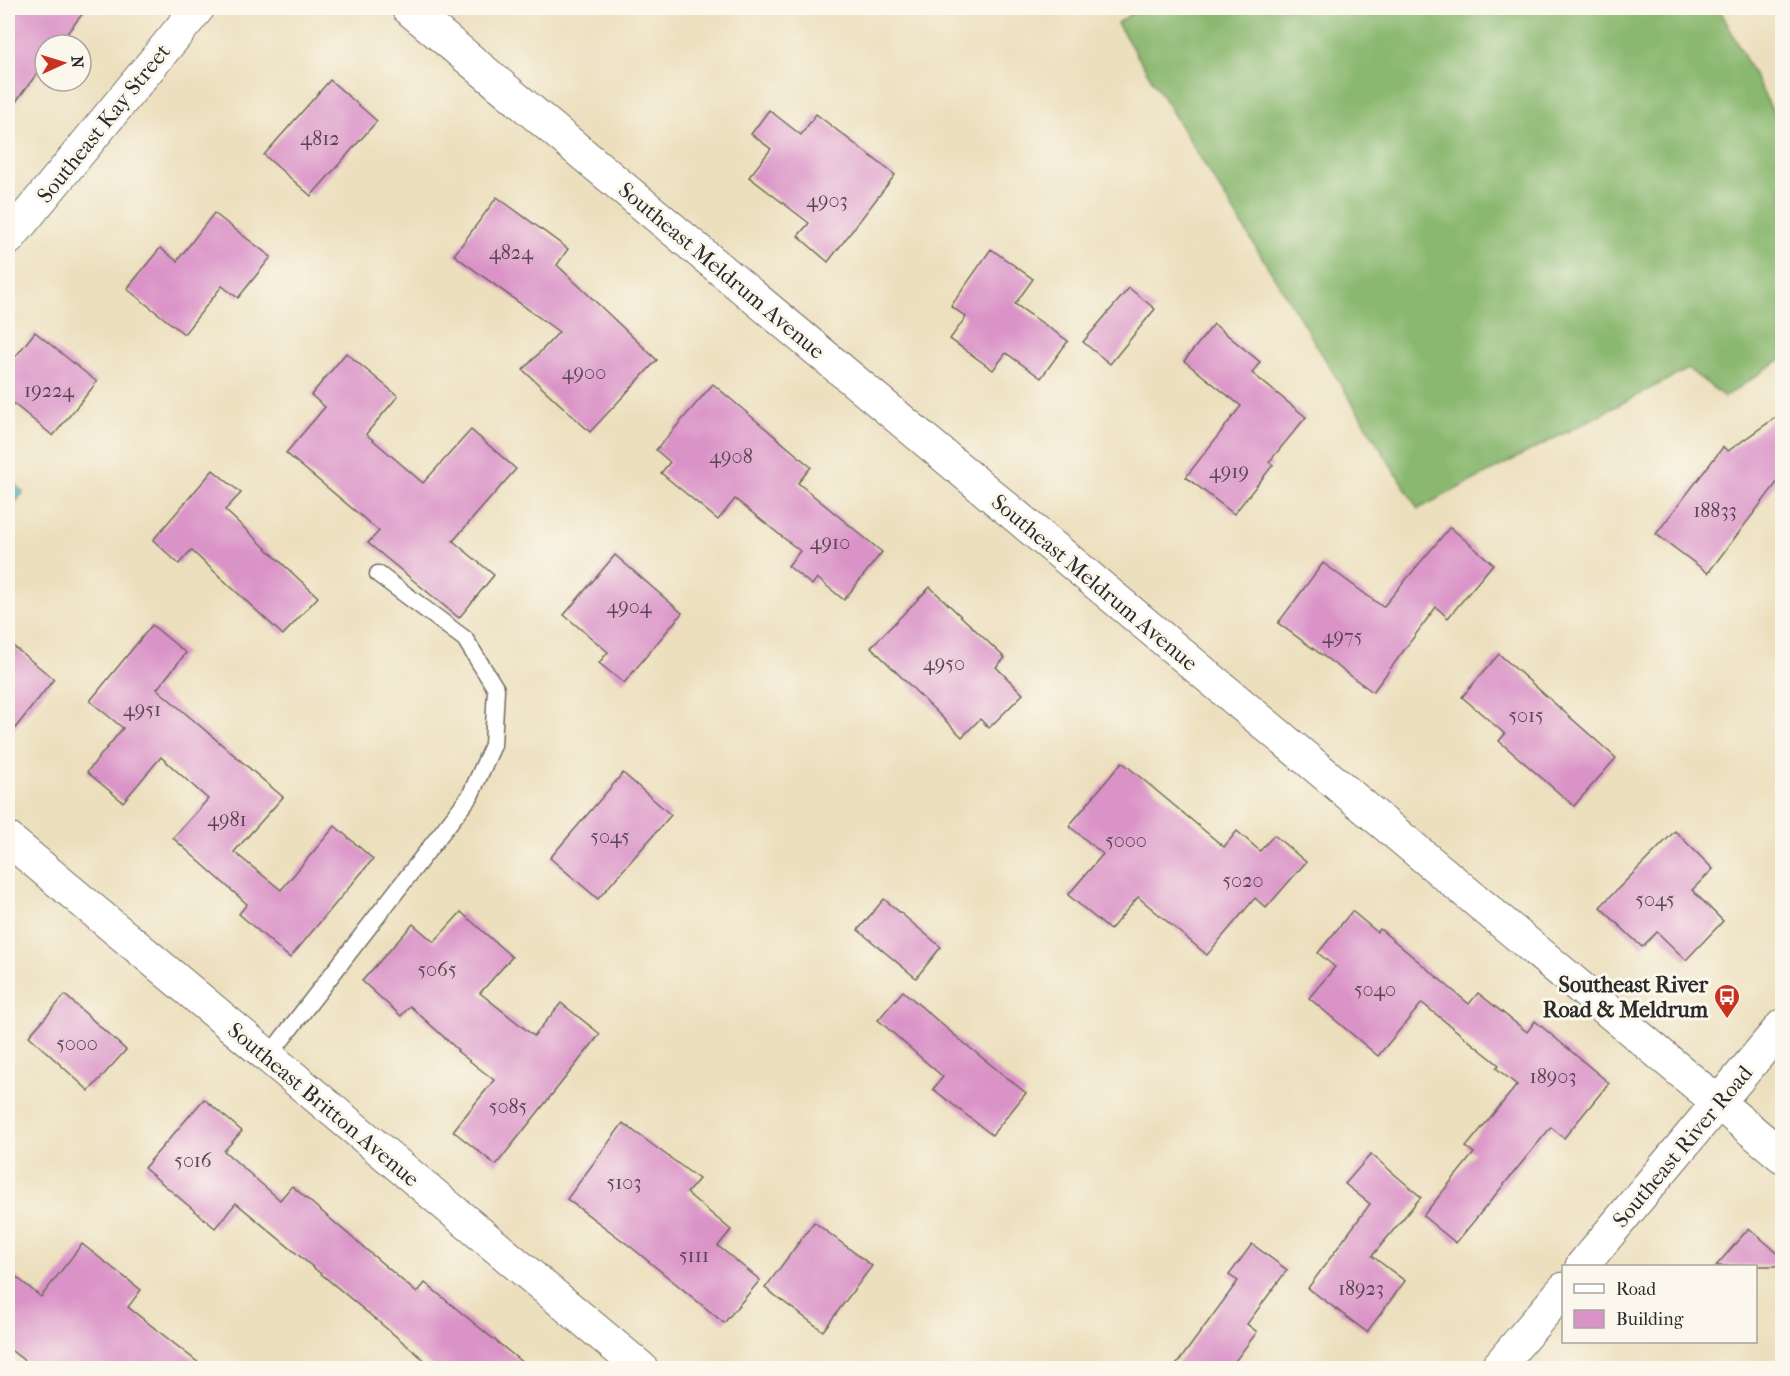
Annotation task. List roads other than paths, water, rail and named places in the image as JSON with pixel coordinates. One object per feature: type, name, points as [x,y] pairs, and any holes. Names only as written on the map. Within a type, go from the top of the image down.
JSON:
[{"type":"street","name":"Southeast Kay Street","points":[[8,240],[198,8]]},
{"type":"street","name":"Southeast Meldrum Avenue","points":[[408,8],[1782,1156]]},
{"type":"street","name":"Southeast Britton Avenue","points":[[8,839],[641,1368]]},
{"type":"street","name":"Southeast River Road","points":[[1583,1265],[1782,1026]]},
{"type":"street","points":[[1497,1368],[1562,1290]]},
{"type":"lane","points":[[268,1057],[470,796],[493,745],[496,689],[465,639],[378,574]]},
{"type":"water","points":[[8,479],[23,492],[8,512]]},
{"type":"place","name":"Southeast River Road & Meldrum","points":[[1727,1020]]}]
